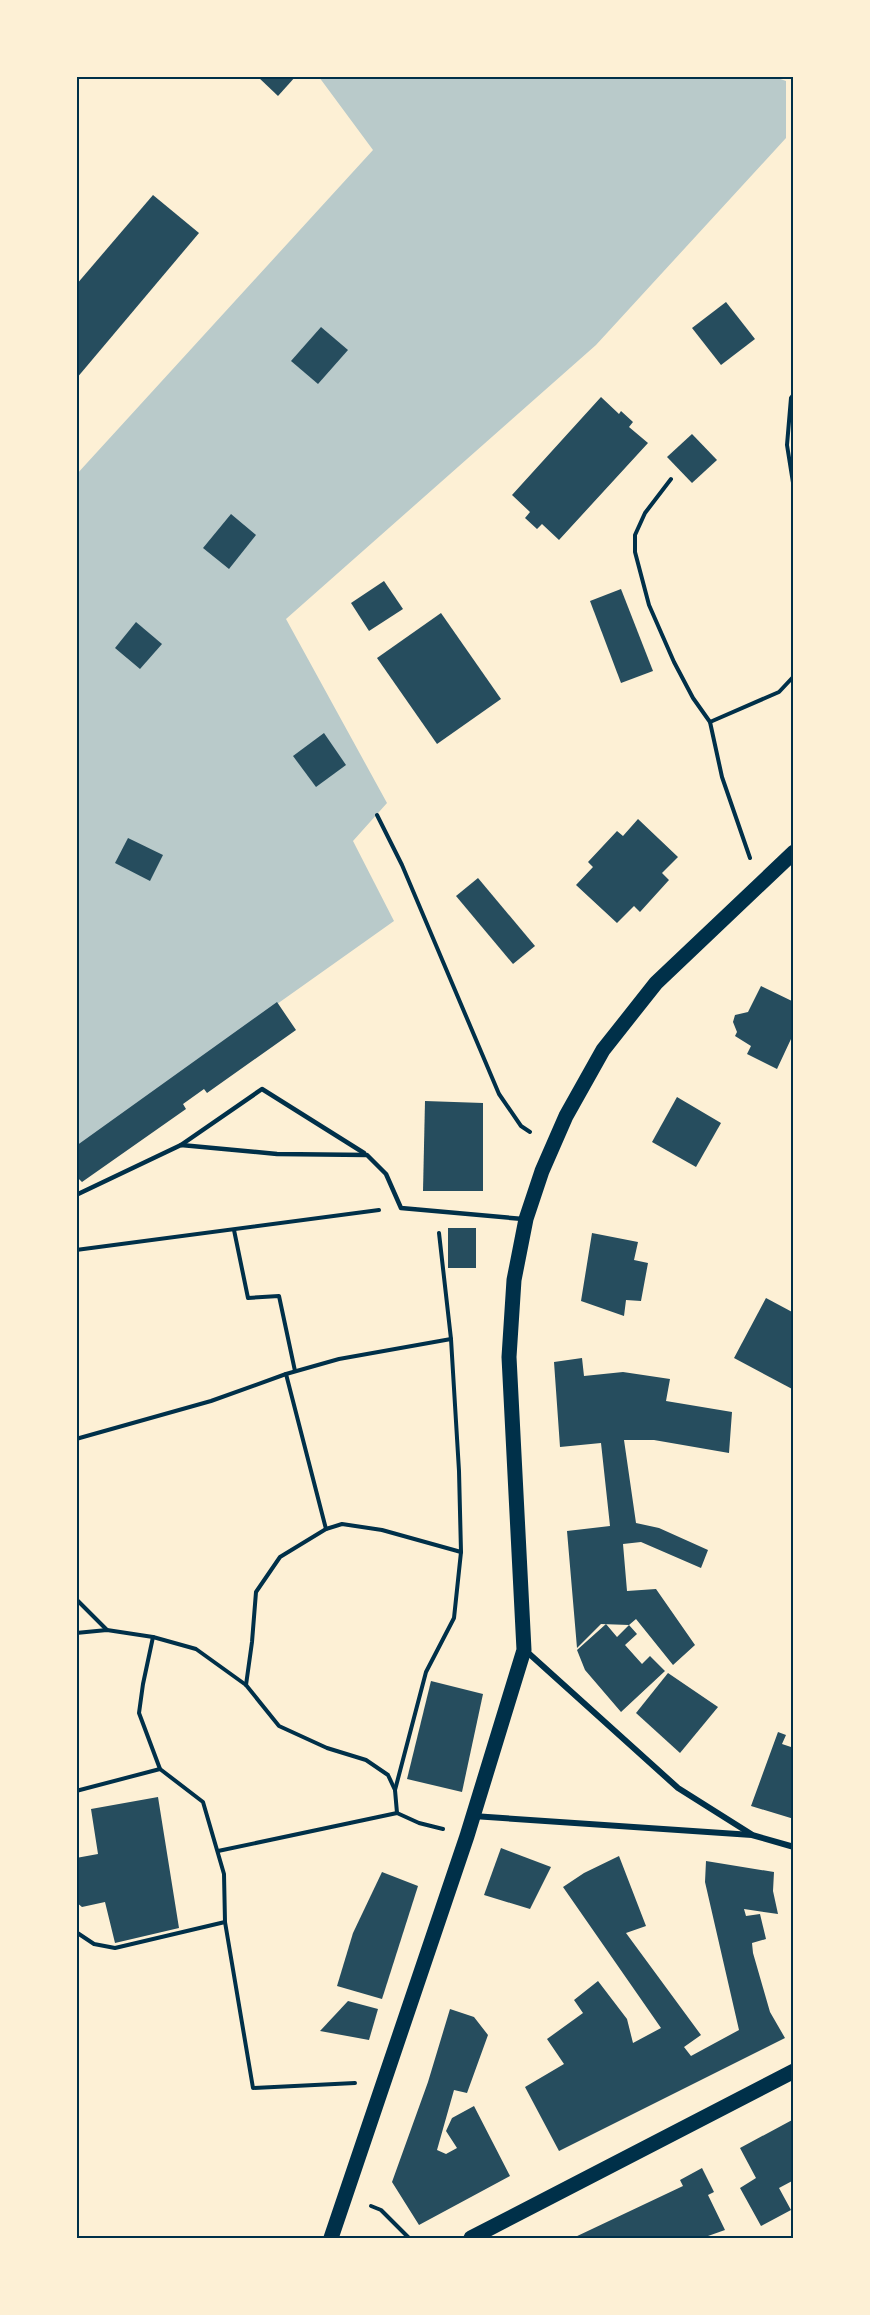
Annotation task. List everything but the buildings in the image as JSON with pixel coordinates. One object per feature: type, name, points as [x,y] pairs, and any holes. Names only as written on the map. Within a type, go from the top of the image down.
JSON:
[{"type":"main road","points":[[331,2238],[473,1816],[524,1650],[509,1357],[514,1280],[526,1220],[566,1116],[603,1050],[656,983],[794,852]]},
{"type":"main road","points":[[471,2238],[794,2071]]},
{"type":"street","points":[[524,1650],[678,1788],[752,1835]]},
{"type":"street","points":[[473,1816],[752,1835],[794,1847]]},
{"type":"lane","points":[[76,1195],[181,1145],[262,1089],[366,1155],[386,1174],[401,1208],[526,1220]]},
{"type":"lane","points":[[181,1145],[277,1154],[366,1155]]},
{"type":"path","points":[[794,394],[791,398],[787,445],[794,489]]},
{"type":"path","points":[[671,478],[645,513],[635,536],[635,552],[649,604],[674,662],[693,698],[710,722],[722,777],[760,884]]},
{"type":"path","points":[[710,722],[779,692],[794,676]]},
{"type":"path","points":[[376,815],[402,865],[499,1094],[521,1126],[553,1147]]},
{"type":"path","points":[[76,1250],[401,1208]]},
{"type":"path","points":[[397,1813],[395,1790],[426,1672],[453,1618],[460,1552],[459,1470],[451,1340],[436,1211]]},
{"type":"path","points":[[234,1230],[248,1298],[279,1296],[295,1371]]},
{"type":"path","points":[[77,1437],[211,1401],[295,1371],[339,1359],[451,1340]]},
{"type":"path","points":[[286,1374],[326,1529]]},
{"type":"path","points":[[246,1685],[256,1592],[280,1557],[326,1529],[342,1524],[382,1530],[460,1552]]},
{"type":"path","points":[[76,1599],[107,1630]]},
{"type":"path","points":[[76,1633],[107,1630],[153,1637],[196,1649],[246,1685],[279,1726],[327,1748],[366,1760],[388,1776],[395,1790]]},
{"type":"path","points":[[153,1637],[142,1684],[139,1713],[160,1769],[203,1802],[218,1851],[224,1874],[225,1922],[253,2088],[383,2082]]},
{"type":"path","points":[[76,1791],[160,1769]]},
{"type":"path","points":[[218,1851],[397,1813],[419,1823]]},
{"type":"path","points":[[77,1934],[94,1944],[115,1948],[225,1922]]},
{"type":"path","points":[[381,2210],[409,2238]]},
{"type":"shaded area","points":[[772,76],[786,81],[786,138],[596,345],[286,619],[387,803],[353,841],[394,921],[77,1146],[76,475],[373,150],[319,77]]}]
